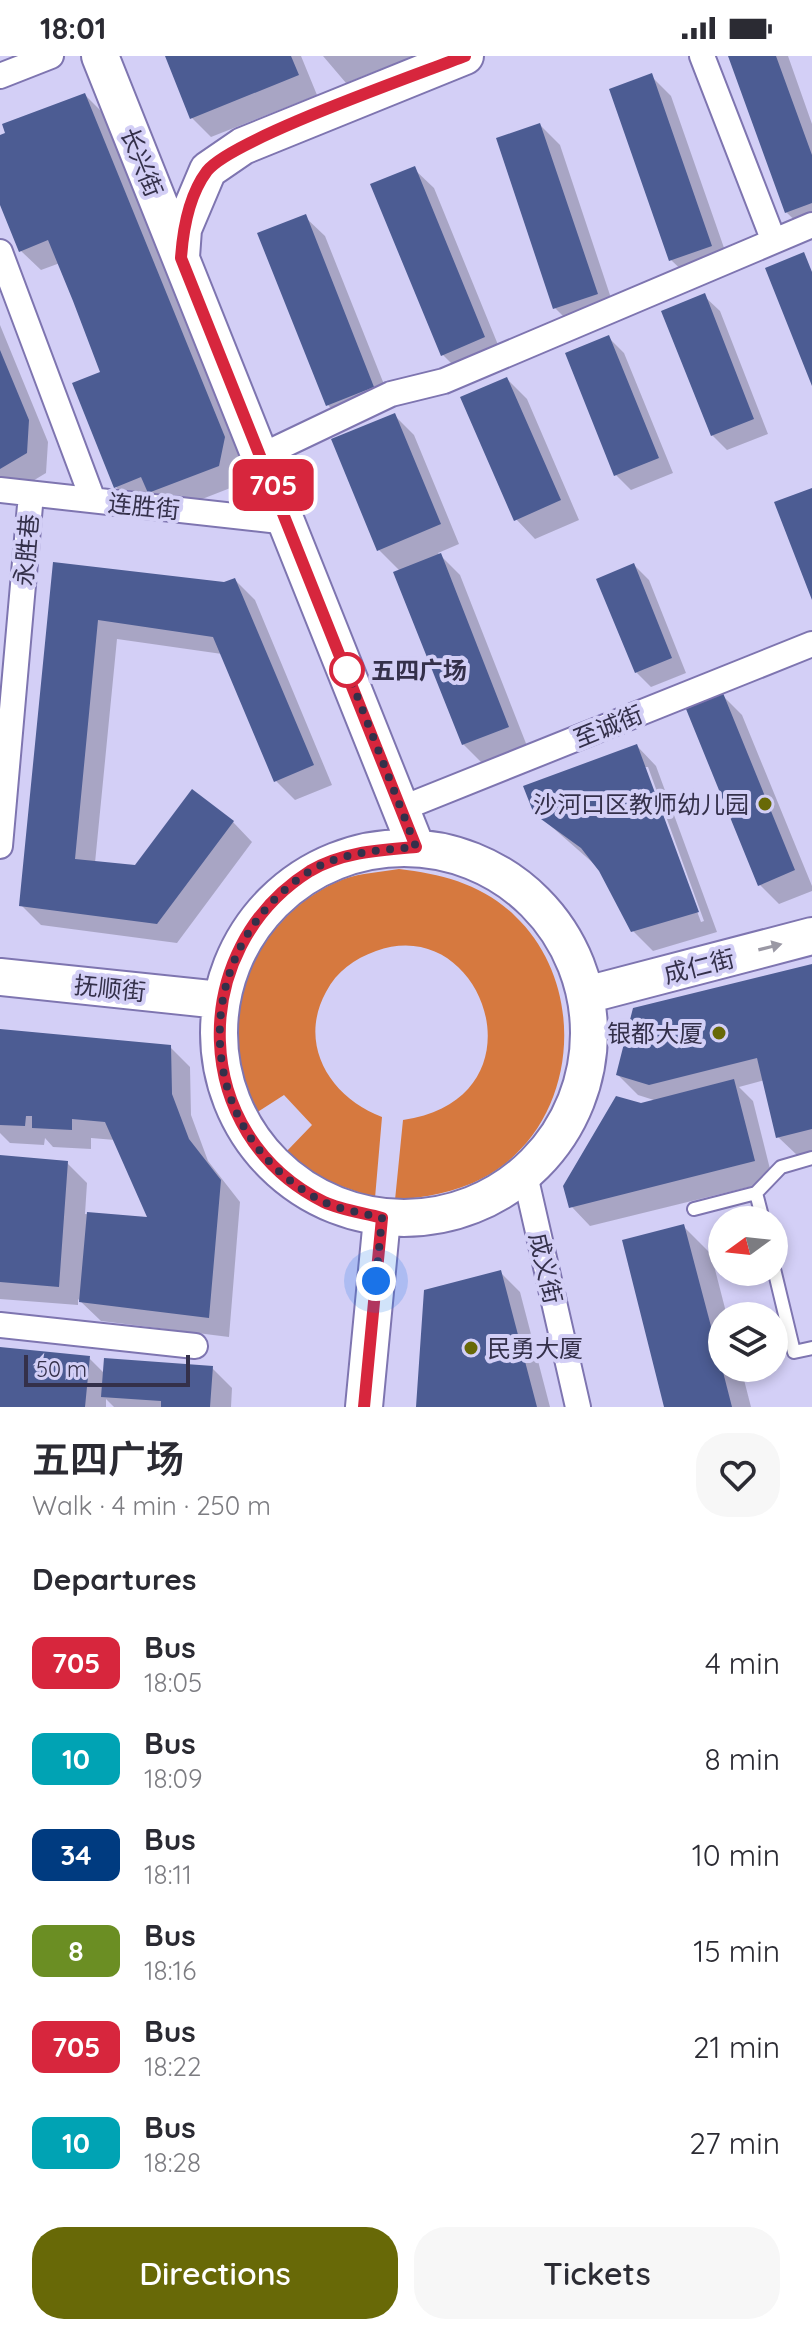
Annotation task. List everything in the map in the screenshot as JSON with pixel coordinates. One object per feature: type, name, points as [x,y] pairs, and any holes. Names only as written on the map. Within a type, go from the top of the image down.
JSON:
[{"type":"street","points":[[0,76],[51,56]]},
{"type":"street","name":"长兴街","points":[[100,56],[416,847]]},
{"type":"street","points":[[181,258],[183,229],[208,170],[243,146],[465,56]]},
{"type":"street","points":[[702,56],[773,239]]},
{"type":"street","points":[[261,456],[391,394],[444,381],[812,225]]},
{"type":"street","points":[[0,252],[93,500]]},
{"type":"street","name":"连胜街","points":[[0,490],[288,522]]},
{"type":"street","name":"永胜巷","points":[[0,846],[31,494]]},
{"type":"street","name":"至诚街","points":[[403,808],[812,644]]},
{"type":"street","points":[[416,847],[475,860],[526,892],[564,939],[586,995],[589,1045],[580,1094],[558,1138],[525,1175],[482,1203],[445,1214],[382,1218],[324,1202],[274,1167],[238,1118],[219,1061],[220,1000],[237,948],[269,904],[312,870],[362,851],[416,847]]},
{"type":"street","name":"成仁街","points":[[586,995],[812,936]]},
{"type":"street","name":"抚顺街","points":[[0,977],[220,1000]]},
{"type":"street","name":"成义街","points":[[525,1175],[578,1407]]},
{"type":"street","points":[[364,1407],[382,1218]]},
{"type":"street","points":[[0,1325],[195,1346]]},
{"type":"lane","points":[[694,1209],[756,1193],[781,1167],[812,1158]]},
{"type":"lane","points":[[756,1193],[759,1206]]},
{"type":"lane","points":[[778,1286],[794,1352],[812,1348]]},
{"type":"shaded area","points":[[399,869],[461,882],[489,896],[515,916],[539,946],[555,980],[563,1017],[563,1055],[555,1092],[539,1126],[515,1155],[483,1178],[451,1191],[395,1200],[403,1120],[448,1105],[476,1079],[487,1047],[485,1013],[470,981],[446,958],[414,946],[376,951],[360,958],[341,972],[326,992],[315,1031],[324,1067],[348,1097],[382,1117],[375,1198],[318,1178],[285,1153],[312,1125],[284,1095],[256,1113],[239,1062],[236,1030],[239,1006],[255,959],[284,919],[322,889],[344,879]]},
{"type":"building","points":[[165,56],[291,56],[299,75],[190,119]]},
{"type":"building","points":[[728,56],[776,56],[812,155],[812,203],[785,213]]},
{"type":"building","points":[[652,73],[712,246],[669,261],[609,89]]},
{"type":"building","points":[[85,93],[225,437],[219,466],[148,493],[141,477],[114,488],[72,383],[100,372],[73,301],[48,240],[19,252],[0,205],[0,135],[5,133],[2,124]]},
{"type":"building","points":[[540,123],[598,294],[553,309],[496,138]]},
{"type":"building","points":[[415,166],[485,337],[441,356],[370,184]]},
{"type":"building","points":[[306,214],[374,387],[326,406],[257,233]]},
{"type":"building","points":[[804,252],[812,272],[812,386],[765,268]]},
{"type":"building","points":[[705,293],[754,419],[711,436],[661,311]]},
{"type":"building","points":[[609,335],[659,458],[614,476],[565,353]]},
{"type":"building","points":[[0,350],[29,420],[27,453],[0,469]]},
{"type":"building","points":[[507,377],[561,500],[514,521],[460,397]]},
{"type":"building","points":[[395,413],[441,524],[377,551],[331,439]]},
{"type":"building","points":[[812,488],[812,600],[774,502]]},
{"type":"building","points":[[441,553],[509,727],[462,745],[393,572]]},
{"type":"building","points":[[53,562],[224,582],[235,578],[314,765],[274,782],[213,637],[98,620],[75,859],[135,865],[192,789],[234,821],[157,924],[19,906]]},
{"type":"building","points":[[634,563],[672,658],[635,673],[596,579]]},
{"type":"building","points":[[723,693],[795,870],[758,886],[686,709]]},
{"type":"building","points":[[637,744],[699,912],[631,932],[599,871],[581,848],[534,814],[523,786]]},
{"type":"building","name":"银都大厦","points":[[812,964],[812,1129],[776,1138],[757,1058],[649,1085],[616,1075],[633,1008]]},
{"type":"building","points":[[0,1029],[171,1045],[172,1094],[189,1139],[221,1180],[209,1318],[79,1302],[87,1212],[147,1217],[105,1122],[72,1119],[72,1130],[32,1128],[32,1116],[26,1116],[25,1126],[0,1125]]},
{"type":"building","points":[[734,1079],[755,1161],[569,1208],[563,1186],[616,1096],[641,1103]]},
{"type":"building","points":[[0,1155],[68,1161],[59,1287],[0,1282]]},
{"type":"building","points":[[684,1224],[708,1316],[708,1382],[725,1382],[732,1407],[664,1407],[622,1240]]},
{"type":"building","name":"民勇大厦","points":[[501,1270],[537,1407],[416,1407],[424,1290]]},
{"type":"building","points":[[0,1347],[90,1356],[85,1407],[0,1407]]},
{"type":"building","points":[[104,1358],[213,1366],[210,1407],[161,1407],[161,1401],[101,1397]]},
{"type":"bus line","name":"705","points":[[364,1407],[382,1218],[324,1202],[274,1167],[238,1118],[219,1061],[220,1000],[237,948],[269,904],[312,870],[362,851],[416,847],[181,258],[183,229],[208,170],[243,146],[465,56]]},
{"type":"place","name":"五四广场","points":[[347,670]]},
{"type":"place","name":"沙河口区教师幼儿园","points":[[765,804]]},
{"type":"place","name":"银都大厦","points":[[719,1033]]},
{"type":"place","name":"民勇大厦","points":[[471,1348]]},
{"type":"route","points":[[347,670],[416,847],[362,851],[312,870],[269,904],[237,948],[220,1000],[219,1061],[238,1118],[274,1167],[324,1202],[382,1218],[376,1281]]}]
